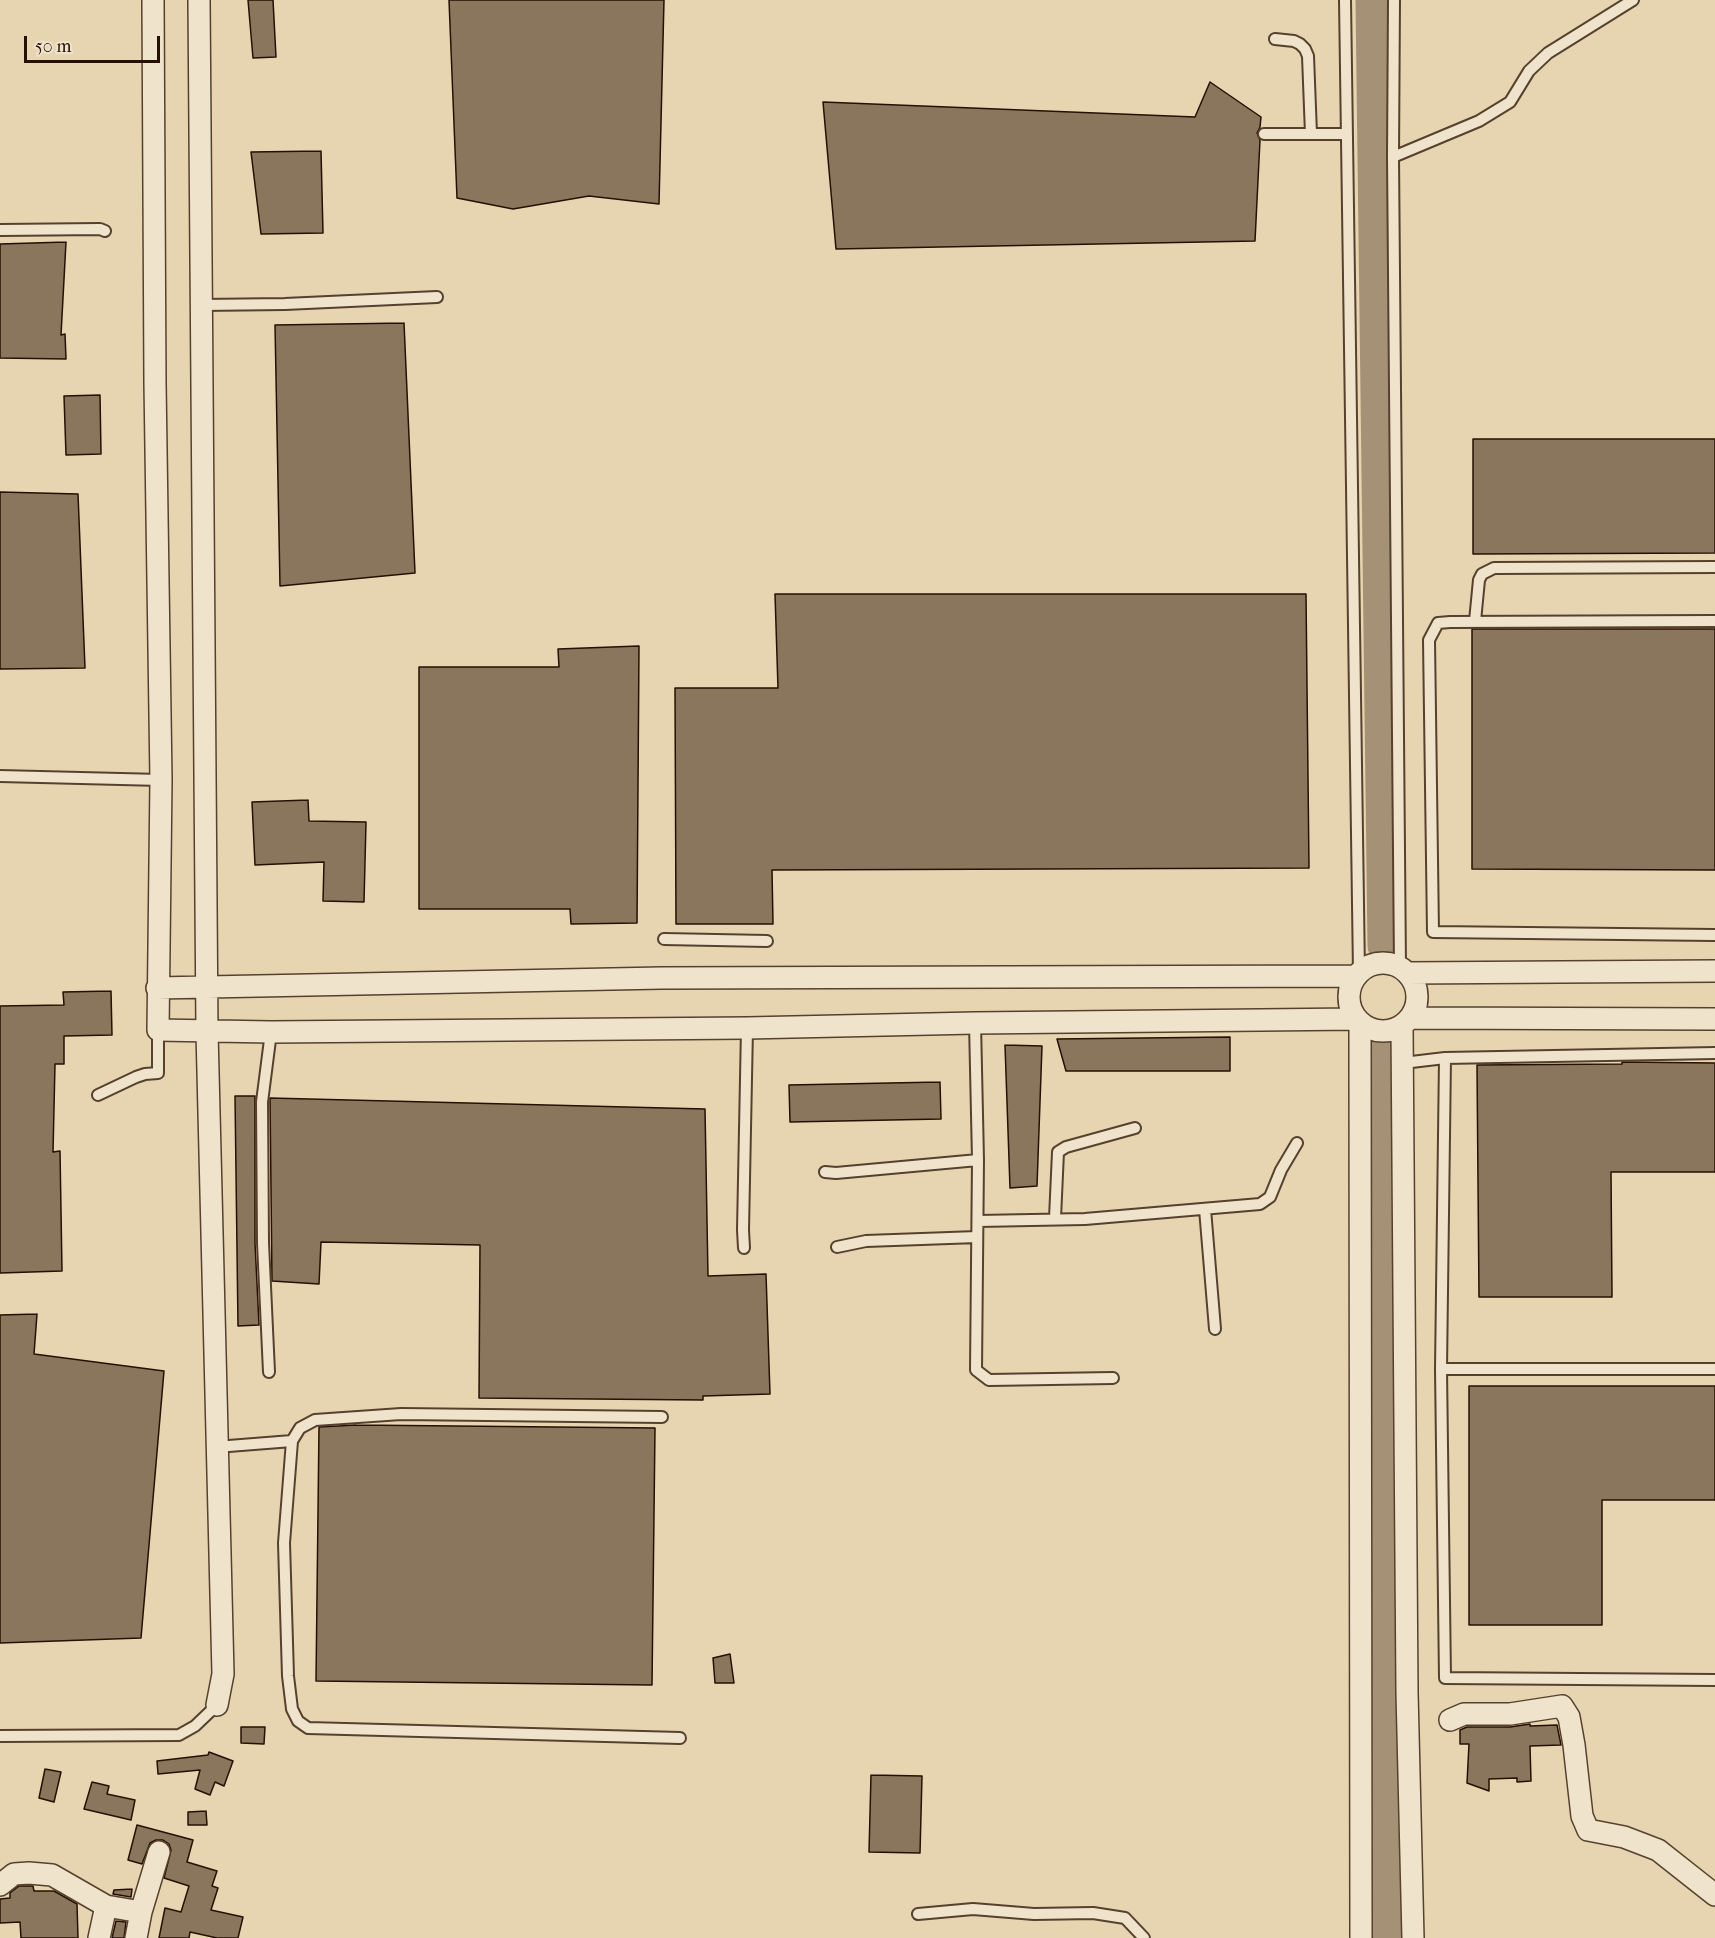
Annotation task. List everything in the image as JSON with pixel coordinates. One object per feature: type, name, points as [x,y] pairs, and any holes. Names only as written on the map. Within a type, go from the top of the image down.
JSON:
[{"type":"street","points":[[153,0],[155,383],[161,780],[158,1030],[272,1032],[747,1028],[975,1023],[1358,1021],[1376,1032],[1394,1030],[1406,1022],[1415,1010],[1417,990],[1404,970]]},
{"type":"street","points":[[199,0],[207,1032],[223,1674],[217,1705]]},
{"type":"street","points":[[1361,1938],[1358,1021],[1349,1002],[1348,993],[1358,974],[1366,967],[1383,963],[1404,970],[1715,971]]},
{"type":"street","points":[[157,988],[662,978],[1358,974]]},
{"type":"street","points":[[1406,1022],[1715,1019]]},
{"type":"street","points":[[1406,1022],[1403,1062],[1407,1669],[1413,1938]]},
{"type":"street","points":[[1450,1720],[1464,1714],[1510,1714],[1562,1706],[1569,1717],[1582,1816],[1588,1830],[1623,1837],[1658,1850],[1715,1895]]},
{"type":"street","points":[[136,1938],[141,1912],[159,1852]]},
{"type":"street","points":[[0,1885],[14,1874],[52,1875],[106,1906],[141,1912]]},
{"type":"street","points":[[99,1938],[106,1906]]},
{"type":"lane","points":[[1345,0],[1358,974]]},
{"type":"lane","points":[[1394,0],[1393,157],[1404,970]]},
{"type":"lane","points":[[1393,157],[1479,121],[1510,102],[1529,71],[1548,53],[1633,0]]},
{"type":"lane","points":[[1275,39],[1294,41],[1305,49],[1308,56],[1311,134]]},
{"type":"lane","points":[[1264,134],[1347,134]]},
{"type":"lane","points":[[0,230],[100,229],[105,231]]},
{"type":"lane","points":[[201,304],[285,304],[437,297]]},
{"type":"lane","points":[[1474,621],[1479,580],[1482,574],[1494,568],[1715,567]]},
{"type":"lane","points":[[1715,621],[1438,623],[1429,640],[1433,932],[1715,935]]},
{"type":"lane","points":[[0,776],[161,780]]},
{"type":"lane","points":[[664,939],[767,941]]},
{"type":"lane","points":[[975,1023],[978,1160],[976,1370],[989,1380],[1113,1378]]},
{"type":"lane","points":[[744,1248],[742,1230],[747,1028]]},
{"type":"lane","points":[[98,1095],[136,1077],[158,1074],[158,1030]]},
{"type":"lane","points":[[269,1372],[262,1244],[262,1102],[272,1032]]},
{"type":"lane","points":[[1403,1062],[1445,1058],[1715,1053]]},
{"type":"lane","points":[[1445,1058],[1441,1369],[1445,1678],[1715,1680]]},
{"type":"lane","points":[[1055,1218],[1058,1152],[1066,1147],[1135,1128]]},
{"type":"lane","points":[[978,1221],[1085,1219],[1260,1204],[1270,1197],[1281,1170],[1297,1143]]},
{"type":"lane","points":[[825,1172],[836,1173],[978,1160]]},
{"type":"lane","points":[[1205,1209],[1215,1329]]},
{"type":"lane","points":[[837,1247],[866,1241],[977,1237]]},
{"type":"lane","points":[[1441,1369],[1715,1369]]},
{"type":"lane","points":[[662,1417],[401,1414],[315,1420],[300,1428],[292,1441],[284,1543],[288,1676],[292,1709],[298,1721],[308,1728],[680,1738]]},
{"type":"lane","points":[[216,1447],[292,1441]]},
{"type":"lane","points":[[0,1736],[179,1735],[195,1725],[217,1705]]},
{"type":"lane","points":[[918,1914],[973,1909],[1034,1914],[1092,1913],[1125,1918],[1144,1938]]},
{"type":"building","points":[[248,0],[273,0],[276,57],[253,58]]},
{"type":"building","points":[[449,0],[664,0],[659,204],[589,196],[513,209],[457,198]]},
{"type":"building","points":[[1210,82],[1261,117],[1257,133],[1260,140],[1255,241],[836,249],[823,102],[1195,117]]},
{"type":"building","points":[[321,151],[323,233],[261,234],[251,152]]},
{"type":"building","points":[[66,242],[61,335],[65,334],[66,359],[0,358],[0,244]]},
{"type":"building","points":[[404,323],[415,573],[280,586],[275,325]]},
{"type":"building","points":[[100,395],[101,454],[66,455],[64,396]]},
{"type":"building","points":[[1473,439],[1715,439],[1715,553],[1473,554]]},
{"type":"building","points":[[0,492],[78,494],[85,668],[0,669]]},
{"type":"building","points":[[775,594],[1306,594],[1309,868],[772,870],[773,924],[676,924],[675,688],[778,688]]},
{"type":"building","points":[[1472,629],[1715,629],[1715,870],[1472,869]]},
{"type":"building","points":[[639,646],[637,923],[571,924],[570,909],[419,909],[419,667],[559,667],[558,649]]},
{"type":"building","points":[[308,800],[309,821],[366,822],[364,902],[323,901],[324,862],[255,865],[252,802]]},
{"type":"building","points":[[111,991],[112,1035],[64,1036],[64,1064],[55,1064],[53,1152],[60,1151],[62,1271],[0,1273],[0,1006],[64,1005],[63,992]]},
{"type":"building","points":[[1230,1037],[1230,1071],[1066,1071],[1057,1039]]},
{"type":"building","points":[[1005,1045],[1042,1046],[1037,1186],[1010,1188]]},
{"type":"building","points":[[1622,1062],[1715,1063],[1715,1172],[1611,1172],[1612,1297],[1479,1297],[1477,1065],[1622,1064]]},
{"type":"building","points":[[940,1082],[941,1119],[790,1122],[789,1085]]},
{"type":"building","points":[[235,1096],[255,1096],[255,1243],[259,1325],[238,1326]]},
{"type":"building","points":[[270,1098],[705,1109],[708,1276],[766,1274],[770,1394],[703,1396],[703,1400],[479,1398],[480,1245],[321,1242],[319,1284],[272,1281]]},
{"type":"building","points":[[37,1314],[34,1354],[164,1371],[141,1638],[0,1643],[0,1315]]},
{"type":"building","points":[[1469,1386],[1715,1386],[1715,1500],[1602,1500],[1602,1625],[1469,1625]]},
{"type":"building","points":[[356,1425],[655,1428],[652,1685],[316,1681],[319,1427]]},
{"type":"building","points":[[730,1654],[734,1683],[715,1683],[713,1658]]},
{"type":"building","points":[[1530,1724],[1530,1726],[1557,1725],[1561,1745],[1530,1746],[1531,1781],[1517,1782],[1517,1778],[1489,1779],[1489,1791],[1467,1783],[1469,1744],[1460,1744],[1460,1730],[1467,1727],[1510,1727]]},
{"type":"building","points":[[241,1727],[265,1727],[264,1744],[241,1743]]},
{"type":"building","points":[[209,1752],[233,1761],[224,1786],[215,1782],[210,1795],[195,1789],[200,1770],[158,1774],[157,1761],[208,1755]]},
{"type":"building","points":[[45,1769],[61,1772],[54,1802],[39,1798]]},
{"type":"building","points":[[871,1775],[922,1776],[920,1853],[869,1852]]},
{"type":"building","points":[[92,1782],[109,1786],[107,1794],[135,1800],[131,1820],[84,1809]]},
{"type":"building","points":[[206,1811],[207,1825],[188,1825],[188,1812]]},
{"type":"building","points":[[137,1825],[193,1840],[187,1862],[217,1871],[212,1886],[218,1888],[211,1910],[243,1917],[238,1938],[217,1938],[190,1932],[189,1938],[159,1938],[165,1908],[181,1912],[189,1886],[164,1878],[171,1850],[169,1844],[163,1840],[150,1843],[142,1864],[128,1860]]},
{"type":"building","points":[[19,1886],[33,1886],[34,1891],[54,1891],[77,1904],[78,1938],[21,1938],[20,1922],[0,1923],[0,1899],[10,1898],[10,1893]]},
{"type":"building","points":[[132,1889],[131,1897],[113,1894],[114,1890]]},
{"type":"building","points":[[116,1921],[126,1922],[124,1938],[112,1938]]},
{"type":"waterway","points":[[1372,0],[1384,946]]},
{"type":"waterway","points":[[1379,1042],[1388,1938]]}]
